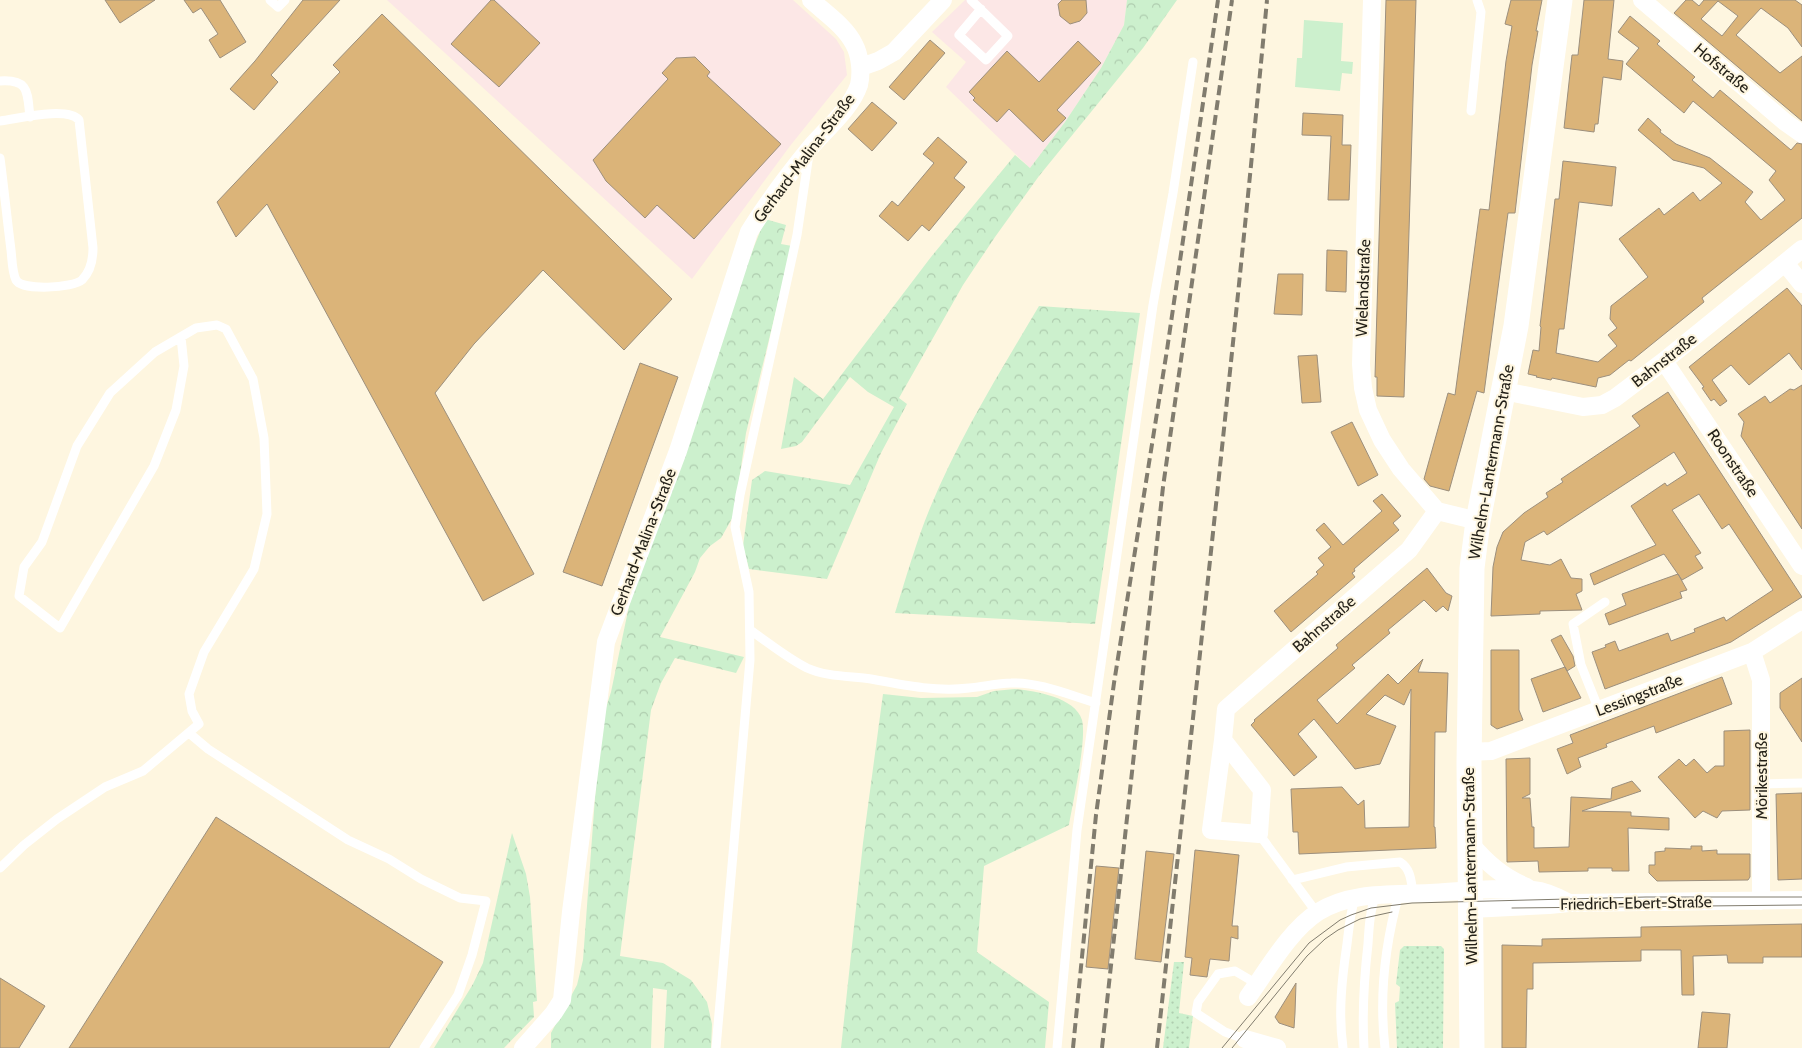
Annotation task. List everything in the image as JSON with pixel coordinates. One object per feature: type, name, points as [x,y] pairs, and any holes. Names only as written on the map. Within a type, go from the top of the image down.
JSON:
[{"type":"main road","name":"Wilhelm-Lantermann-Straße","points":[[1472,1048],[1469,752],[1472,568],[1478,521],[1516,326],[1560,0]]},
{"type":"street","points":[[811,0],[840,26],[854,44],[861,67],[878,61],[894,52],[944,0]]},
{"type":"street","name":"Wielandstraße","points":[[1372,0],[1361,364],[1363,388],[1368,410],[1382,440],[1401,469],[1437,511]]},
{"type":"street","name":"Hofstraße","points":[[1642,0],[1802,134]]},
{"type":"street","name":"Gerhard-Malina-Straße","points":[[523,1048],[553,1014],[562,1000],[571,912],[606,642],[678,451],[749,232],[762,211],[810,148],[848,105],[859,85],[861,67]]},
{"type":"street","name":"Bahnstraße","points":[[1504,391],[1583,407],[1602,405],[1615,398],[1664,361],[1802,249]]},
{"type":"street","points":[[1785,263],[1802,284]]},
{"type":"street","name":"Roonstraße","points":[[1664,361],[1802,566]]},
{"type":"street","points":[[1437,511],[1478,521]]},
{"type":"street","name":"Bahnstraße","points":[[1259,834],[1211,830],[1226,709],[1409,550],[1437,511]]},
{"type":"street","name":"Lessingstraße","points":[[1469,752],[1491,751],[1752,652],[1802,620]]},
{"type":"street","name":"Mörikestraße","points":[[1752,652],[1762,680],[1761,901]]},
{"type":"street","points":[[1223,740],[1262,790],[1259,834]]},
{"type":"street","points":[[1469,842],[1497,872],[1535,890]]},
{"type":"street","points":[[1253,991],[1268,968],[1304,923],[1323,909],[1355,898],[1376,894],[1406,894],[1471,900],[1509,889],[1546,892],[1569,903]]},
{"type":"street","name":"Friedrich-Ebert-Straße","points":[[1471,900],[1549,906],[1569,903],[1802,900]]},
{"type":"street","points":[[1245,1039],[1277,1048]]},
{"type":"lane","points":[[270,0],[278,7],[285,0]]},
{"type":"lane","points":[[971,0],[1008,36],[986,60],[959,35],[980,9]]},
{"type":"lane","points":[[1471,111],[1481,12],[1477,0]]},
{"type":"lane","points":[[1057,1048],[1077,830],[1153,305],[1173,193],[1193,62]]},
{"type":"lane","points":[[0,81],[16,81],[22,84],[27,97],[30,117]]},
{"type":"lane","points":[[0,121],[64,113],[76,116],[79,120],[93,248],[91,265],[82,280],[70,285],[43,287],[28,287],[17,281],[0,158]]},
{"type":"lane","points":[[716,1048],[750,660],[750,592],[735,527],[740,495],[797,235],[810,148]]},
{"type":"lane","points":[[0,868],[57,818],[105,787],[143,771],[199,724],[192,711],[189,694],[204,652],[254,569],[267,514],[264,438],[253,379],[226,330],[217,325],[196,328],[155,352],[110,393],[77,446],[42,542],[24,567],[20,596],[60,628],[154,466],[176,410],[184,366],[181,337]]},
{"type":"lane","points":[[1599,710],[1581,665],[1573,624],[1605,602]]},
{"type":"lane","points":[[750,630],[808,668],[821,672],[903,686],[942,689],[1011,683],[1030,684],[1096,703]]},
{"type":"lane","points":[[189,733],[208,749],[338,834],[460,898],[486,901],[472,955],[458,995],[424,1048]]},
{"type":"lane","points":[[1762,784],[1802,783]]},
{"type":"lane","points":[[1259,834],[1316,913]]},
{"type":"lane","points":[[1292,880],[1346,867],[1400,862],[1409,871],[1406,894],[1390,930],[1384,974],[1382,999],[1385,1048]]},
{"type":"lane","points":[[1364,1048],[1362,1023],[1366,962],[1372,908],[1376,894]]},
{"type":"lane","points":[[1343,1048],[1340,1020],[1343,975],[1355,898]]},
{"type":"lane","points":[[1245,1039],[1225,1032],[1196,1013],[1198,1002],[1218,974],[1236,971],[1253,991]]},
{"type":"shaded area","points":[[387,0],[793,0],[836,39],[844,52],[847,75],[790,146],[692,279]]},
{"type":"shaded area","points":[[965,0],[1127,0],[1124,25],[1101,68],[1065,122],[1030,168],[946,87],[966,62],[932,32]]},
{"type":"green space","points":[[1127,0],[1177,0],[1143,48],[1039,176],[963,285],[899,398],[907,404],[881,453],[827,579],[749,569],[743,546],[752,480],[765,471],[850,485],[894,407],[868,392],[850,377],[802,442],[796,446],[781,449],[794,377],[823,399],[931,257],[1015,155],[1030,168],[1065,122],[1101,68],[1124,25]]},
{"type":"green space","points":[[1304,20],[1343,23],[1341,61],[1353,62],[1352,74],[1342,73],[1340,91],[1295,87],[1297,58],[1302,58]]},
{"type":"green space","points":[[765,219],[786,225],[781,244],[792,246],[746,433],[734,515],[721,538],[710,546],[700,558],[695,572],[660,637],[744,657],[736,673],[675,658],[661,683],[651,710],[620,956],[663,963],[691,980],[707,1002],[712,1024],[711,1048],[664,1048],[667,990],[653,988],[651,1048],[551,1048],[551,1033],[577,985],[583,960],[598,757],[604,714],[611,692],[629,606],[684,442],[744,272]]},
{"type":"green space","points":[[1039,306],[1140,313],[1095,624],[895,613],[920,534],[941,482],[981,406]]},
{"type":"green space","points":[[1015,689],[1032,691],[1063,701],[1078,712],[1082,720],[1083,729],[1079,771],[1069,825],[984,866],[977,952],[1049,1002],[1045,1048],[841,1048],[863,843],[883,694],[921,698],[977,697],[994,691]]},
{"type":"green space","points":[[512,833],[526,874],[530,897],[537,1001],[533,1002],[534,1017],[504,1048],[434,1048],[473,984],[483,963]]},
{"type":"green space","points":[[1404,946],[1441,946],[1444,949],[1443,1048],[1397,1048],[1395,1003],[1399,1001],[1400,987],[1396,984],[1400,950]]},
{"type":"green space","points":[[1174,962],[1184,962],[1179,1013],[1193,1016],[1189,1048],[1163,1048]]},
{"type":"building","points":[[105,0],[155,0],[120,23]]},
{"type":"building","points":[[184,0],[220,0],[246,42],[220,58],[209,40],[218,34],[201,8],[193,13]]},
{"type":"building","points":[[303,0],[340,0],[271,75],[278,82],[254,110],[230,89],[255,61]]},
{"type":"building","points":[[491,0],[494,0],[540,43],[499,87],[451,44]]},
{"type":"building","points":[[1062,0],[1086,0],[1087,13],[1080,21],[1070,24],[1060,16],[1058,4]]},
{"type":"building","points":[[1386,0],[1416,0],[1404,397],[1377,396],[1377,377],[1375,377]]},
{"type":"building","points":[[1511,0],[1542,0],[1536,31],[1538,31],[1532,65],[1515,213],[1508,213],[1484,393],[1477,391],[1449,491],[1430,486],[1424,479],[1448,393],[1455,395],[1480,209],[1489,210],[1506,61],[1512,26],[1505,24]]},
{"type":"building","points":[[1584,0],[1614,0],[1608,59],[1623,61],[1621,80],[1603,77],[1598,124],[1595,124],[1594,132],[1564,128],[1572,55],[1578,55]]},
{"type":"building","points":[[1686,0],[1692,0],[1699,6],[1704,0],[1795,0],[1802,5],[1802,47],[1788,28],[1761,8],[1736,35],[1780,73],[1802,56],[1802,121],[1674,13]],"holes":[[[1718,1],[1738,16],[1722,36],[1701,19]]]},
{"type":"building","points":[[382,14],[672,299],[624,350],[543,270],[474,344],[435,393],[534,574],[483,601],[267,204],[236,237],[217,202],[340,72],[333,65]]},
{"type":"building","points":[[1630,16],[1660,41],[1657,44],[1695,77],[1692,80],[1713,98],[1720,90],[1791,150],[1797,143],[1802,144],[1802,218],[1702,298],[1704,302],[1631,361],[1629,360],[1610,375],[1598,378],[1596,387],[1552,378],[1551,380],[1536,377],[1528,374],[1533,350],[1539,351],[1540,326],[1555,199],[1559,199],[1563,161],[1616,167],[1612,206],[1579,202],[1564,329],[1559,329],[1556,353],[1598,362],[1617,346],[1608,335],[1617,328],[1610,319],[1611,306],[1648,277],[1619,239],[1659,208],[1664,215],[1693,192],[1700,201],[1722,183],[1704,168],[1673,160],[1638,130],[1648,118],[1661,130],[1660,132],[1676,144],[1710,158],[1753,192],[1745,202],[1761,220],[1785,200],[1769,180],[1776,171],[1693,101],[1684,113],[1626,64],[1639,48],[1618,32]]},
{"type":"building","points":[[930,40],[945,53],[904,100],[889,87]]},
{"type":"building","points":[[1078,41],[1101,63],[1057,110],[1066,118],[1043,142],[1009,109],[997,122],[973,100],[975,98],[969,92],[1007,51],[1039,82]]},
{"type":"building","points":[[695,57],[710,72],[707,76],[781,144],[694,239],[657,205],[645,218],[606,181],[593,160],[668,79],[662,73],[676,58]]},
{"type":"building","points":[[872,102],[897,123],[872,151],[848,129]]},
{"type":"building","points":[[1303,113],[1343,115],[1342,145],[1351,145],[1349,200],[1328,200],[1331,136],[1302,135]]},
{"type":"building","points":[[938,137],[967,162],[954,178],[965,187],[929,231],[922,225],[908,241],[879,216],[892,201],[898,206],[934,163],[923,154]]},
{"type":"building","points":[[1327,250],[1347,251],[1346,292],[1326,291]]},
{"type":"building","points":[[1278,274],[1303,274],[1302,315],[1274,314]]},
{"type":"building","points":[[1787,288],[1802,306],[1802,370],[1789,353],[1749,385],[1731,365],[1712,380],[1727,401],[1720,406],[1714,399],[1711,401],[1702,388],[1704,387],[1689,367]]},
{"type":"building","points":[[1317,355],[1321,402],[1302,403],[1298,356]]},
{"type":"building","points":[[640,363],[678,377],[602,586],[563,572]]},
{"type":"building","points":[[1802,385],[1802,529],[1741,436],[1744,422],[1738,414],[1765,396],[1770,403],[1790,389],[1794,390]]},
{"type":"building","points":[[1668,392],[1802,597],[1731,642],[1605,689],[1592,652],[1606,647],[1605,645],[1615,641],[1619,651],[1668,633],[1671,641],[1695,632],[1694,629],[1724,617],[1726,621],[1773,590],[1729,524],[1722,529],[1699,494],[1672,510],[1701,553],[1695,556],[1703,568],[1682,580],[1664,554],[1594,585],[1590,574],[1656,545],[1631,506],[1665,483],[1667,486],[1687,473],[1674,452],[1547,535],[1544,531],[1525,542],[1521,560],[1550,565],[1561,559],[1571,578],[1582,579],[1582,591],[1576,594],[1582,610],[1540,611],[1540,614],[1491,616],[1493,567],[1497,547],[1503,532],[1524,513],[1548,497],[1546,493],[1563,482],[1561,479],[1640,426],[1632,416]]},
{"type":"building","points":[[1352,422],[1378,475],[1358,486],[1331,432]]},
{"type":"building","points":[[1382,494],[1401,516],[1393,523],[1399,530],[1354,569],[1355,571],[1352,573],[1355,577],[1291,632],[1274,611],[1318,574],[1316,572],[1324,565],[1318,558],[1331,547],[1316,530],[1324,523],[1343,545],[1382,511],[1373,501]]},
{"type":"building","points":[[1427,568],[1446,593],[1452,596],[1448,611],[1443,606],[1436,612],[1424,600],[1388,630],[1390,633],[1352,665],[1355,668],[1317,700],[1337,724],[1388,674],[1398,684],[1423,659],[1418,672],[1448,673],[1446,732],[1435,732],[1434,827],[1436,848],[1299,854],[1298,832],[1293,832],[1291,789],[1342,787],[1358,805],[1364,800],[1365,828],[1409,827],[1411,689],[1404,705],[1385,695],[1366,714],[1396,726],[1380,764],[1355,769],[1314,719],[1298,734],[1317,757],[1294,776],[1251,725],[1254,720],[1338,648],[1336,645]]},
{"type":"building","points":[[1678,574],[1687,590],[1680,592],[1682,598],[1609,625],[1605,614],[1626,605],[1622,594]]},
{"type":"building","points":[[1561,635],[1573,656],[1575,666],[1567,671],[1551,640]]},
{"type":"building","points":[[1491,650],[1519,650],[1519,710],[1523,720],[1497,729],[1491,725]]},
{"type":"building","points":[[1565,667],[1581,698],[1543,712],[1531,679]]},
{"type":"building","points":[[1722,677],[1732,704],[1656,733],[1654,726],[1606,744],[1607,747],[1578,758],[1581,767],[1567,774],[1557,749],[1573,743],[1570,735]]},
{"type":"building","points":[[1802,678],[1802,742],[1780,708],[1780,693]]},
{"type":"building","points":[[1750,730],[1750,810],[1722,811],[1717,818],[1703,811],[1695,818],[1658,777],[1679,759],[1686,766],[1694,759],[1707,773],[1715,766],[1724,766],[1724,731]]},
{"type":"building","points":[[1530,758],[1530,794],[1522,798],[1530,798],[1532,827],[1534,827],[1534,848],[1569,847],[1571,797],[1611,799],[1612,788],[1632,781],[1641,791],[1582,811],[1631,812],[1631,816],[1669,818],[1669,830],[1628,828],[1629,871],[1612,871],[1612,868],[1588,868],[1588,871],[1539,872],[1538,861],[1507,862],[1506,759]]},
{"type":"building","points":[[1802,793],[1802,879],[1778,880],[1776,794]]},
{"type":"building","points":[[216,817],[443,962],[389,1048],[69,1048]]},
{"type":"building","points":[[1691,846],[1702,846],[1702,851],[1717,850],[1717,854],[1750,854],[1750,877],[1748,880],[1657,881],[1649,873],[1649,865],[1655,865],[1655,852],[1665,851],[1665,848],[1691,849]]},
{"type":"building","points":[[1195,850],[1239,855],[1232,926],[1238,926],[1238,939],[1231,937],[1229,961],[1210,959],[1207,977],[1190,975],[1192,958],[1185,957]]},
{"type":"building","points":[[1146,851],[1174,854],[1161,962],[1135,959]]},
{"type":"building","points":[[1096,866],[1119,868],[1108,969],[1086,967]]},
{"type":"building","points":[[1802,924],[1802,957],[1763,957],[1763,963],[1728,963],[1727,955],[1693,956],[1694,995],[1682,995],[1681,950],[1641,950],[1641,961],[1533,963],[1533,989],[1527,989],[1526,1048],[1502,1048],[1502,945],[1542,946],[1542,939],[1641,937],[1641,927]]},
{"type":"building","points":[[0,978],[45,1006],[19,1048],[0,1048]]},
{"type":"building","points":[[1296,983],[1294,1028],[1279,1023],[1275,1017]]},
{"type":"building","points":[[1702,1012],[1730,1014],[1727,1048],[1698,1048]]},
{"type":"tram line","points":[[1222,1048],[1309,943],[1340,920],[1371,908],[1412,903],[1646,897],[1802,897]]},
{"type":"tram line","points":[[1512,908],[1802,905]]},
{"type":"tram line","points":[[1232,1048],[1307,956],[1325,939],[1360,919],[1392,912]]},
{"type":"railway","points":[[1073,1048],[1096,815],[1114,683],[1167,350],[1218,0]]},
{"type":"railway","points":[[1102,1048],[1163,487],[1232,0]]},
{"type":"railway","points":[[1157,1048],[1228,393],[1267,0]]}]
